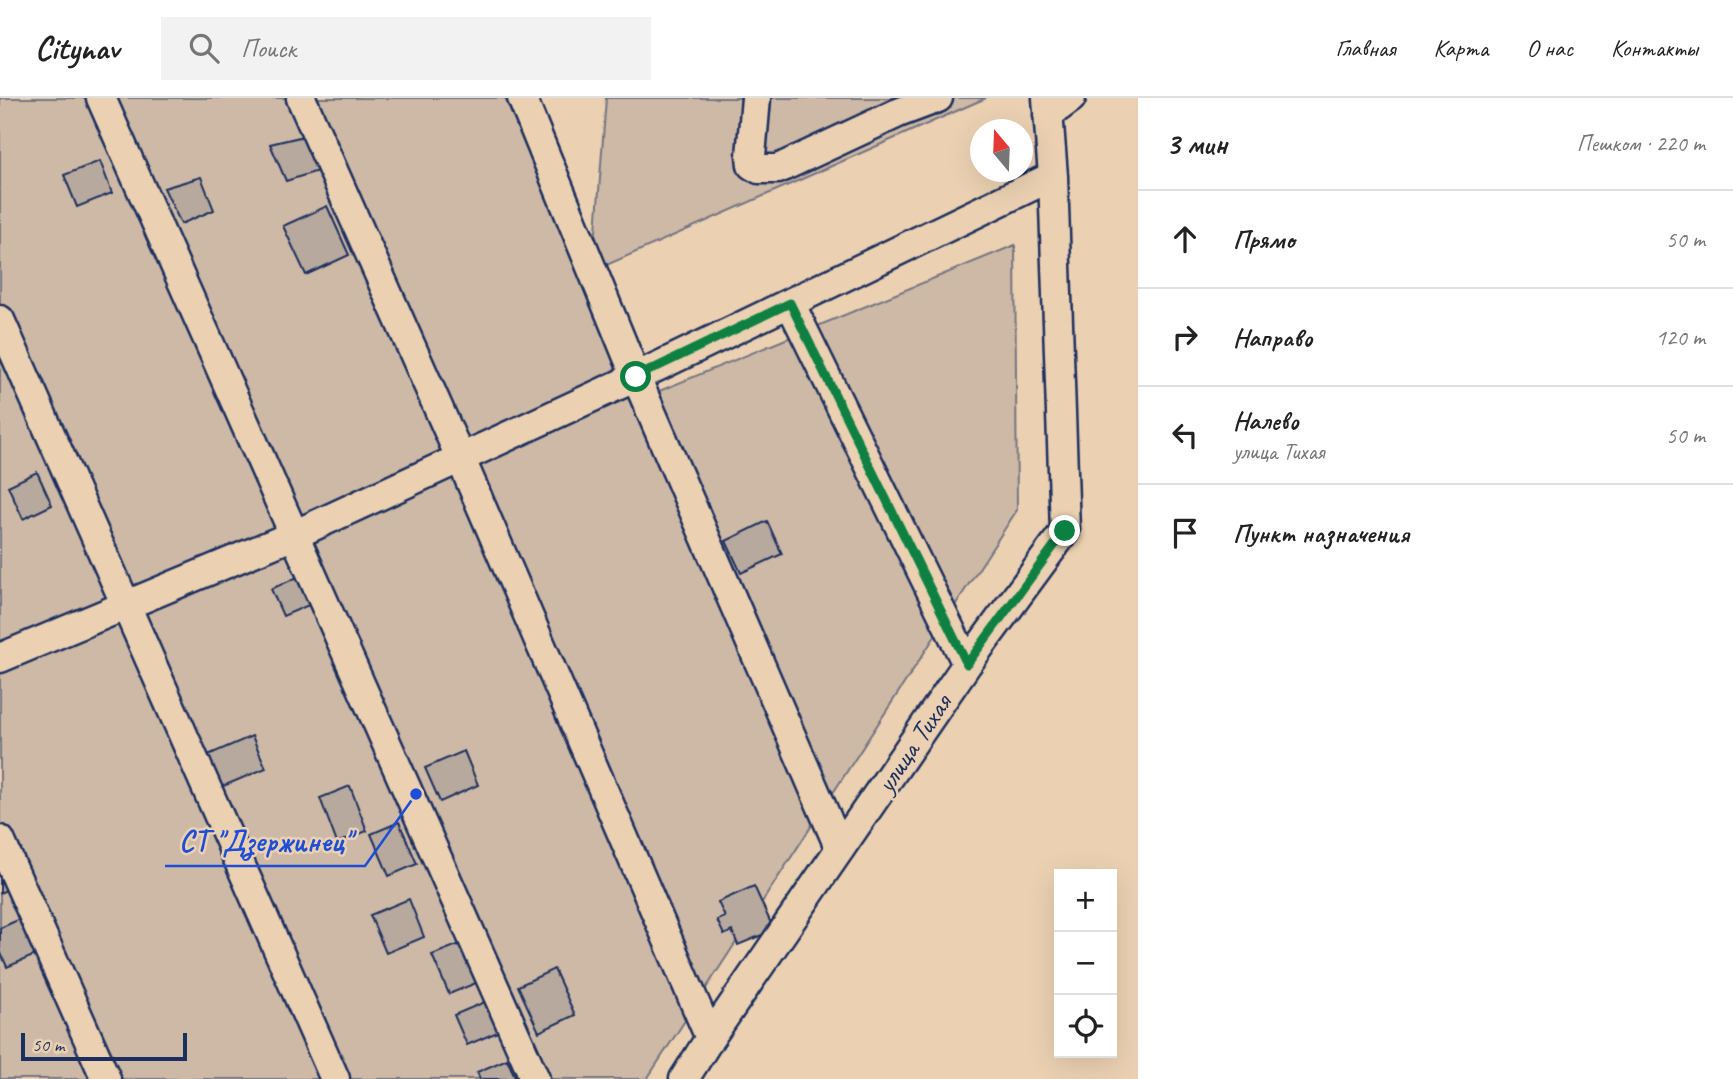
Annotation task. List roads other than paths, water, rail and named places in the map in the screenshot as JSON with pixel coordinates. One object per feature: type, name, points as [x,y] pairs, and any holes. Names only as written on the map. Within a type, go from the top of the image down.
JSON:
[{"type":"street","points":[[101,98],[535,1079]]},
{"type":"street","points":[[301,98],[460,457],[710,1038]]},
{"type":"street","points":[[522,98],[636,377],[840,849]]},
{"type":"street","points":[[756,98],[752,165],[768,170],[795,163],[898,113],[938,98]]},
{"type":"street","points":[[1048,107],[1071,98]]},
{"type":"street","name":"улица Тихая","points":[[684,1079],[967,664],[1065,531],[1053,176],[1048,107]]},
{"type":"street","points":[[0,658],[294,535],[636,377],[1053,176]]},
{"type":"street","points":[[790,303],[967,664]]},
{"type":"street","points":[[0,320],[335,1079]]},
{"type":"street","points":[[0,840],[106,1079]]},
{"type":"place","name":"СТ \"Дзержинец\"","points":[[416,794]]}]
